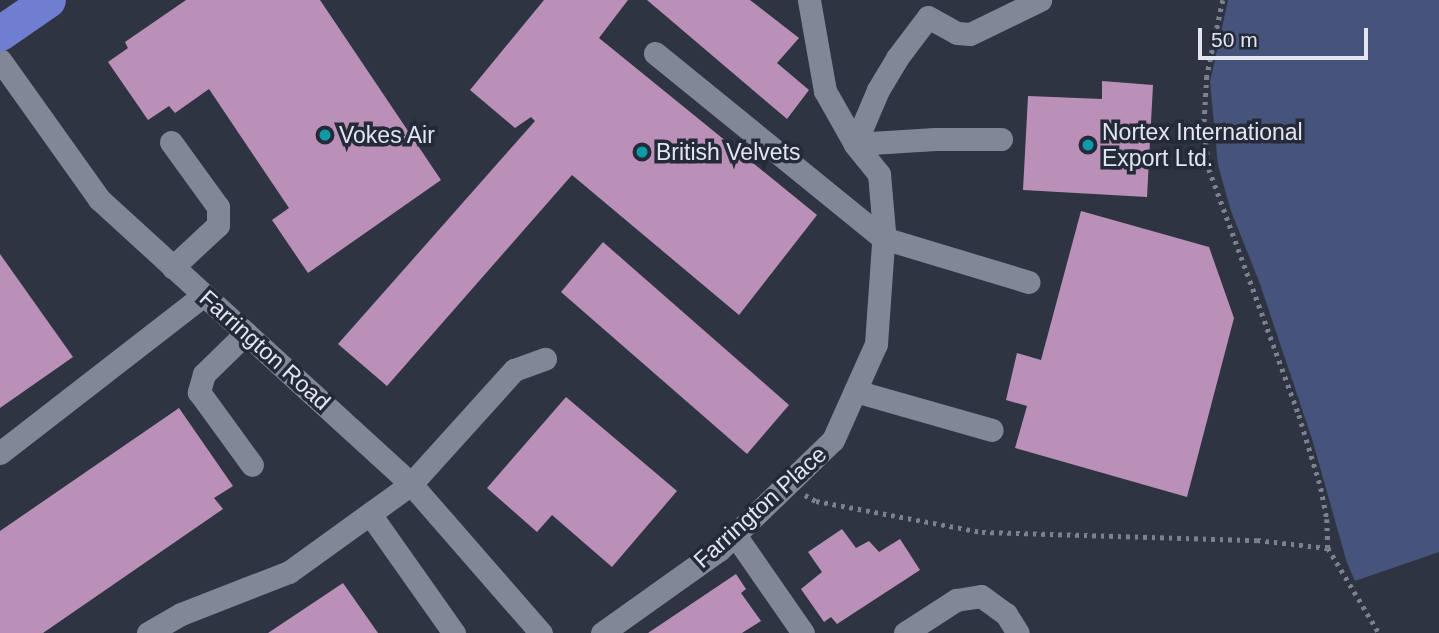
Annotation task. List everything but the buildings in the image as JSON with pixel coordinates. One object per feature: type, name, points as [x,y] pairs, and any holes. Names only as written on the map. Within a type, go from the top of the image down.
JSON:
[{"type":"highway","points":[[0,33],[48,0]]},
{"type":"street","name":"Farrington Place","points":[[602,633],[719,550],[833,440],[876,344],[883,238],[879,174],[855,144],[825,91],[809,0]]},
{"type":"street","points":[[1001,139],[934,139],[855,144],[891,68],[914,31],[928,17],[957,33],[970,34],[1041,0]]},
{"type":"street","points":[[655,53],[883,238],[1029,282]]},
{"type":"street","name":"Farrington Road","points":[[0,60],[99,199],[411,484],[541,633]]},
{"type":"street","points":[[171,142],[218,207],[218,225],[173,267]]},
{"type":"street","points":[[0,453],[204,295]]},
{"type":"street","points":[[246,333],[204,374],[199,392],[252,465]]},
{"type":"street","points":[[148,633],[181,614],[289,572],[411,484],[514,370],[545,359]]},
{"type":"street","points":[[855,391],[992,430]]},
{"type":"street","points":[[370,514],[454,633]]},
{"type":"street","points":[[735,535],[803,633]]},
{"type":"street","points":[[905,633],[956,600],[981,596],[1006,614],[1018,633]]},
{"type":"path","points":[[1223,0],[1207,76],[1204,126],[1209,169],[1321,488],[1327,519],[1328,548],[1379,633]]},
{"type":"path","points":[[787,485],[816,501],[982,532],[1256,540],[1328,548]]},
{"type":"shaded area","points":[[1228,0],[1439,0],[1439,552],[1355,581],[1347,563],[1312,439],[1260,284],[1231,211],[1218,165],[1210,82]]},
{"type":"place","name":"Vokes Air","points":[[325,135]]},
{"type":"place","name":"Nortex International Export Ltd.","points":[[1088,145]]},
{"type":"place","name":"British Velvets","points":[[642,152]]}]
